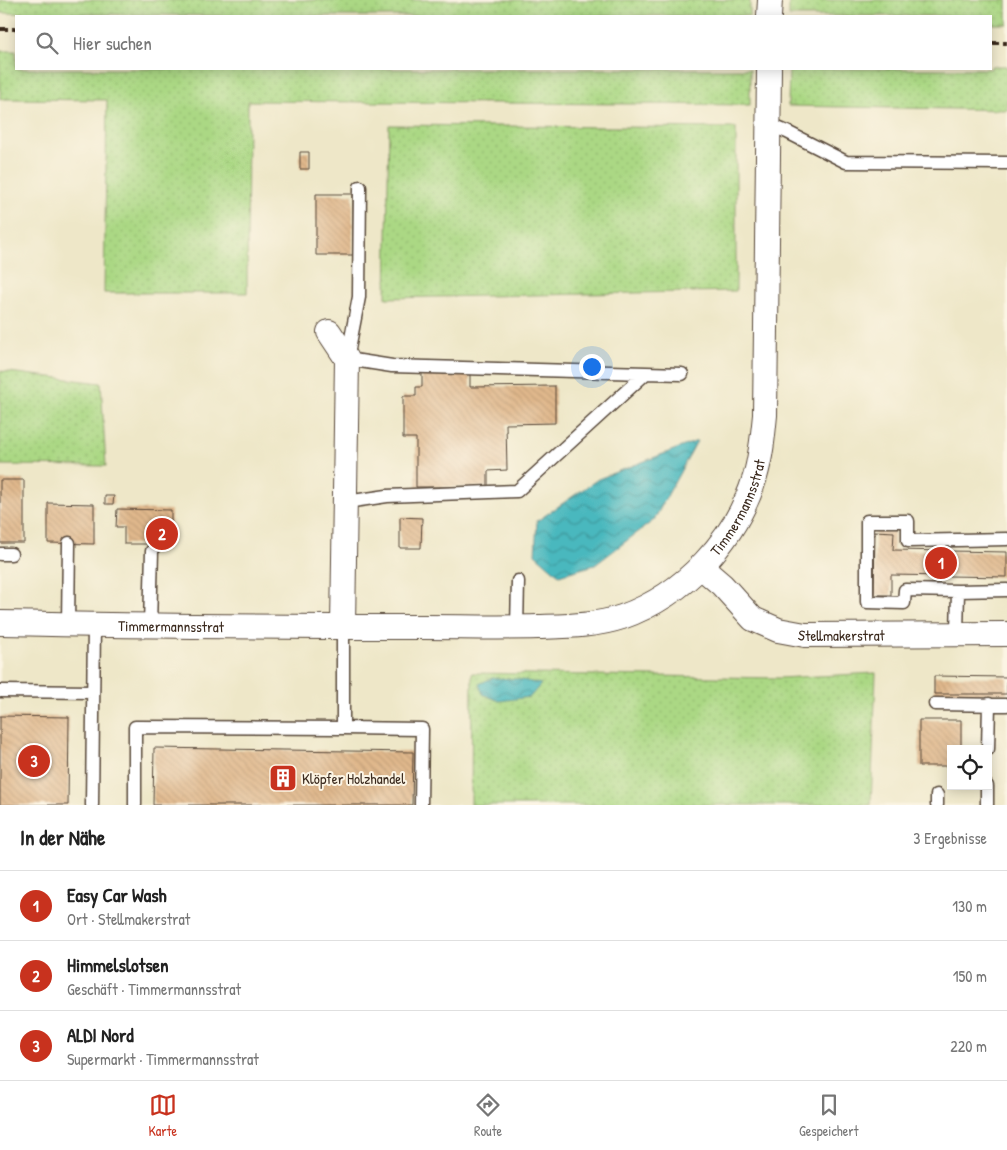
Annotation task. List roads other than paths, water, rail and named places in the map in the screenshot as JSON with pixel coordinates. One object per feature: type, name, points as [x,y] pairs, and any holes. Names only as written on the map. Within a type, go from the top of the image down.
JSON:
[{"type":"street","points":[[770,0],[770,15]]},
{"type":"street","name":"Timmermannsstrat","points":[[0,623],[517,628],[577,626],[602,623],[624,616],[668,594],[701,567],[727,536],[744,507],[755,478],[761,454],[765,415],[769,70]]},
{"type":"street","points":[[329,332],[347,359],[344,627]]},
{"type":"street","name":"Stellmakerstrat","points":[[701,567],[753,619],[778,630],[805,635],[1007,634]]},
{"type":"lane","points":[[769,115],[787,132],[846,162],[1007,163]]},
{"type":"lane","points":[[360,187],[359,297],[347,359],[392,366],[682,374]]},
{"type":"lane","points":[[346,502],[387,496],[517,491],[645,374]]},
{"type":"lane","points":[[1007,539],[908,541],[908,521],[867,521],[868,602],[904,603],[905,590],[1007,590]]},
{"type":"lane","points":[[68,624],[69,543]]},
{"type":"lane","points":[[150,624],[152,551]]},
{"type":"lane","points":[[517,628],[518,581]]},
{"type":"lane","points":[[957,634],[958,590]]},
{"type":"lane","points":[[92,805],[94,624]]},
{"type":"lane","points":[[343,728],[344,627]]},
{"type":"lane","points":[[0,691],[93,692]]},
{"type":"lane","points":[[935,704],[1007,704]]},
{"type":"lane","points":[[988,745],[989,704]]},
{"type":"lane","points":[[135,805],[136,727],[422,729],[421,805]]},
{"type":"lane","points":[[986,805],[987,790]]},
{"type":"water","points":[[697,441],[654,520],[595,565],[559,575],[535,554],[537,521],[598,479]]},
{"type":"water","points":[[492,678],[516,679],[541,684],[530,697],[499,701],[483,694],[479,684]]},
{"type":"railway","points":[[0,29],[15,29]]},
{"type":"railway","points":[[992,43],[1007,43]]},
{"type":"place","name":"Himmelslotsen","points":[[162,534]]},
{"type":"place","name":"Easy Car Wash","points":[[941,563]]},
{"type":"place","name":"ALDI Nord","points":[[34,761]]},
{"type":"place","name":"Klöpfer Holzhandel","points":[[283,778]]}]
